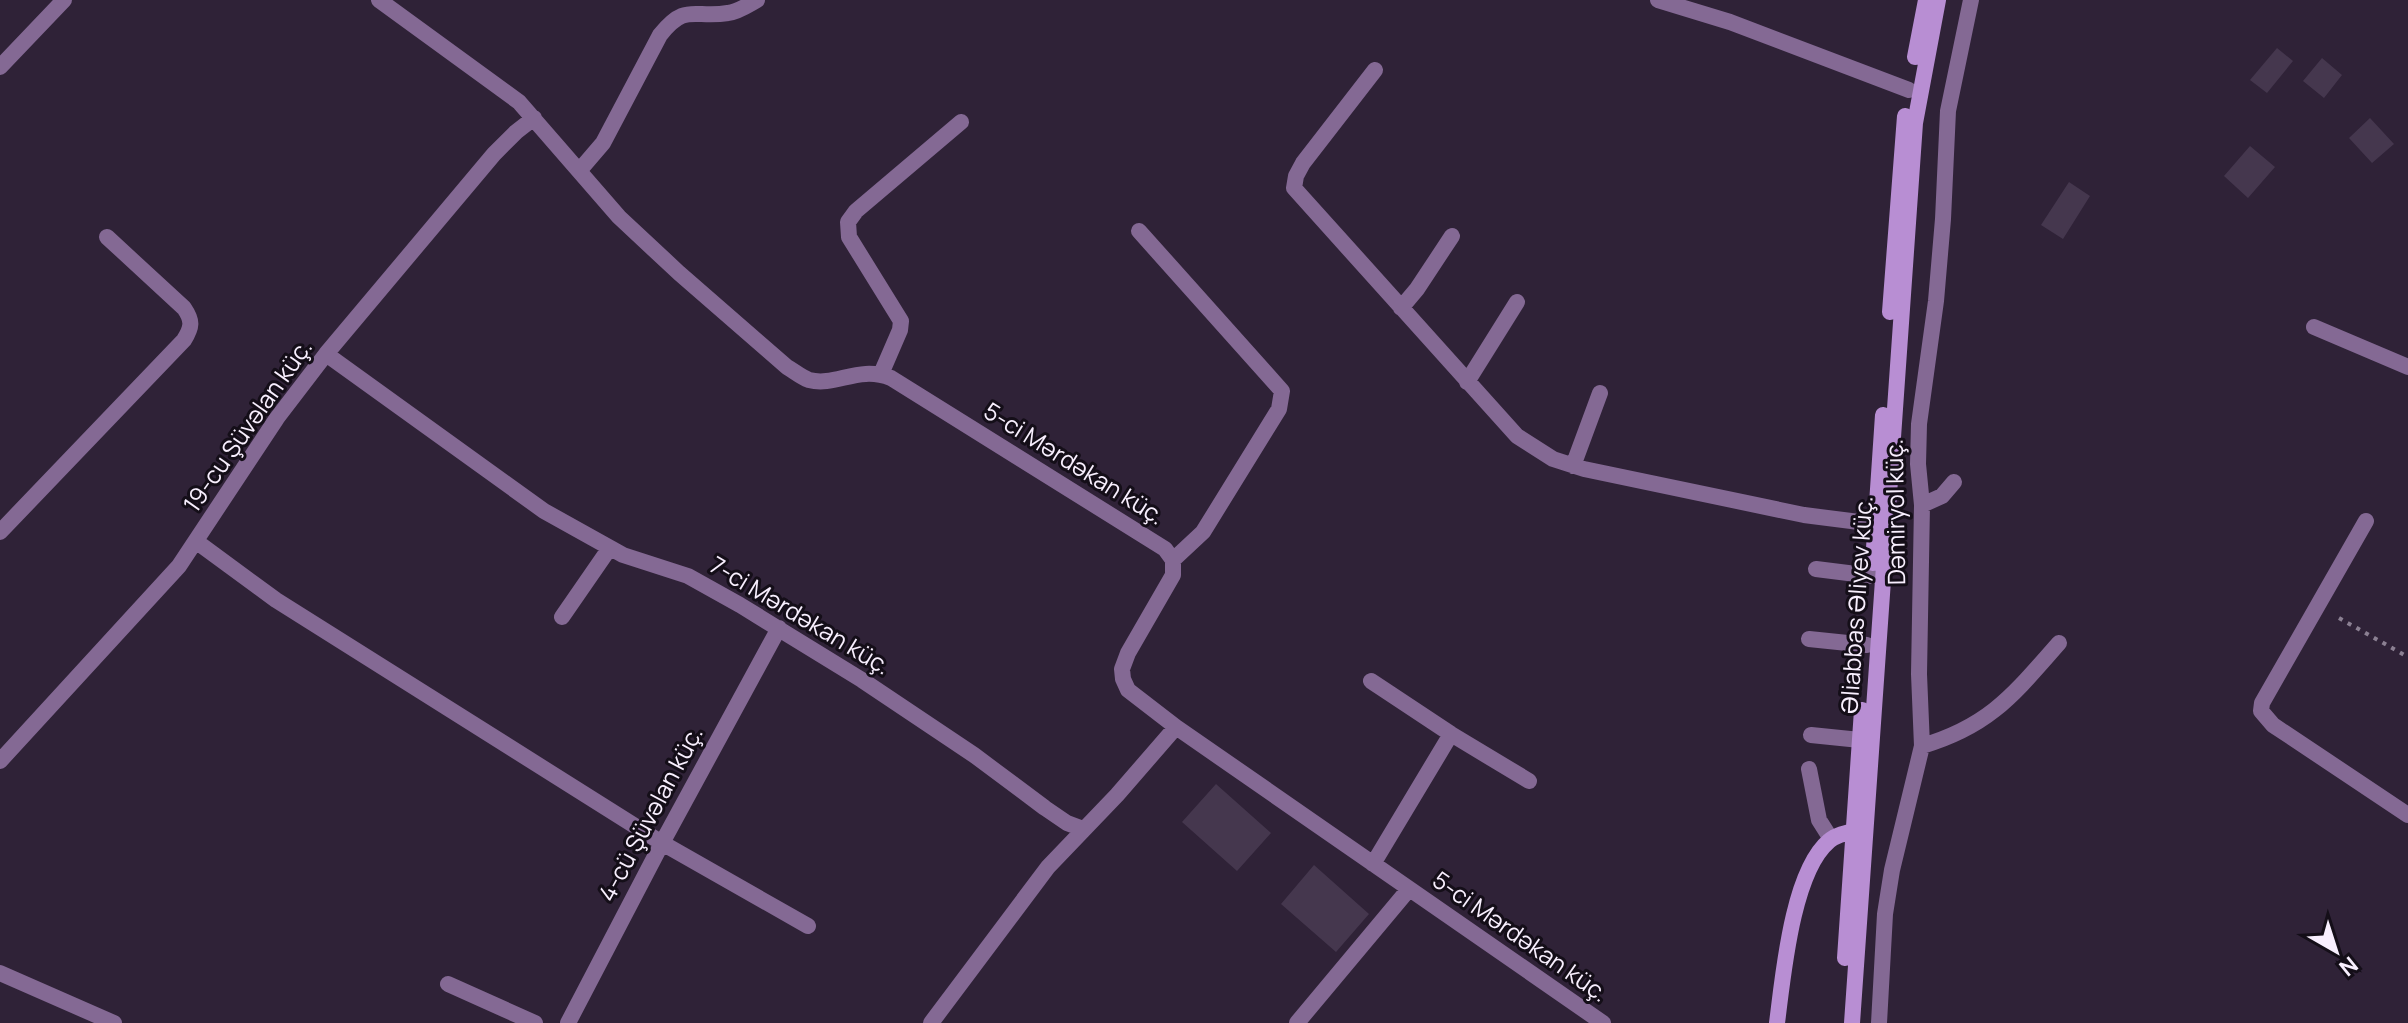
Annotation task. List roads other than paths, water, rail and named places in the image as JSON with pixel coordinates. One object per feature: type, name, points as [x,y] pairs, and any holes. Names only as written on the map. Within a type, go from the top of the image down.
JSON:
[{"type":"main road","name":"Dəmiryol küç.","points":[[1841,1023],[1859,830],[1860,740],[1901,155],[1909,90],[1926,0]]},
{"type":"main road","name":"Əliabbas Əliyev küç.","points":[[1852,1023],[1859,830],[1915,123],[1938,0]]},
{"type":"main road","points":[[1777,1023],[1794,916],[1810,868],[1831,839],[1859,830]]},
{"type":"street","points":[[0,67],[64,0]]},
{"type":"street","points":[[379,0],[501,87],[534,118],[646,243],[795,372],[811,380],[821,381],[860,373],[881,374],[901,321],[849,237],[848,222],[856,211],[961,122]]},
{"type":"street","points":[[579,171],[603,143],[660,35],[669,24],[679,16],[691,13],[729,13],[757,0]]},
{"type":"street","points":[[1658,0],[1730,22],[1909,90]]},
{"type":"street","name":"Dəmiryol küç.","points":[[1879,1023],[1885,914],[1892,870],[1922,746],[1919,424],[1938,274],[1948,111],[1971,0]]},
{"type":"street","points":[[1375,70],[1303,163],[1294,188],[1517,436],[1553,459],[1573,466],[1804,515],[1875,524]]},
{"type":"street","name":"19-cu Şüvəlan küç.","points":[[0,761],[144,606],[197,542],[262,440],[326,354],[494,154],[534,118]]},
{"type":"street","points":[[1139,231],[1282,391],[1279,409],[1203,532],[1173,560]]},
{"type":"street","points":[[1401,308],[1452,236]]},
{"type":"street","points":[[0,532],[184,340],[190,329],[192,320],[184,308],[107,237]]},
{"type":"street","points":[[1467,382],[1517,302]]},
{"type":"street","points":[[2314,327],[2408,367]]},
{"type":"street","name":"7-ci Mərdəkan küç.","points":[[326,354],[544,511],[609,549],[703,583],[779,628],[974,755],[1067,823],[1083,829]]},
{"type":"street","name":"5-ci Mərdəkan küç.","points":[[881,374],[1160,546],[1173,560],[1175,568],[1169,584],[1128,653],[1122,669],[1128,690],[1176,727],[1603,1023]]},
{"type":"street","points":[[1573,466],[1600,393]]},
{"type":"street","points":[[1922,505],[1942,496],[1954,482]]},
{"type":"street","points":[[2366,521],[2262,703],[2261,711],[2273,725],[2408,815]]},
{"type":"street","points":[[197,542],[276,600],[662,843],[808,926]]},
{"type":"street","points":[[562,617],[609,549]]},
{"type":"street","points":[[1816,569],[1872,576]]},
{"type":"street","name":"4-cü Şüvəlan küç.","points":[[568,1023],[779,628]]},
{"type":"street","points":[[1809,639],[1867,645]]},
{"type":"street","points":[[1922,746],[1951,737],[1984,720],[2010,699],[2059,643]]},
{"type":"street","points":[[1371,681],[1529,781]]},
{"type":"street","points":[[931,1023],[1016,908],[1176,727]]},
{"type":"street","points":[[1373,864],[1451,734]]},
{"type":"street","points":[[1811,735],[1860,740]]},
{"type":"street","points":[[1809,769],[1819,820],[1831,839]]},
{"type":"street","points":[[1297,1023],[1409,889]]},
{"type":"street","points":[[0,973],[114,1023]]},
{"type":"street","points":[[448,984],[535,1023]]}]
